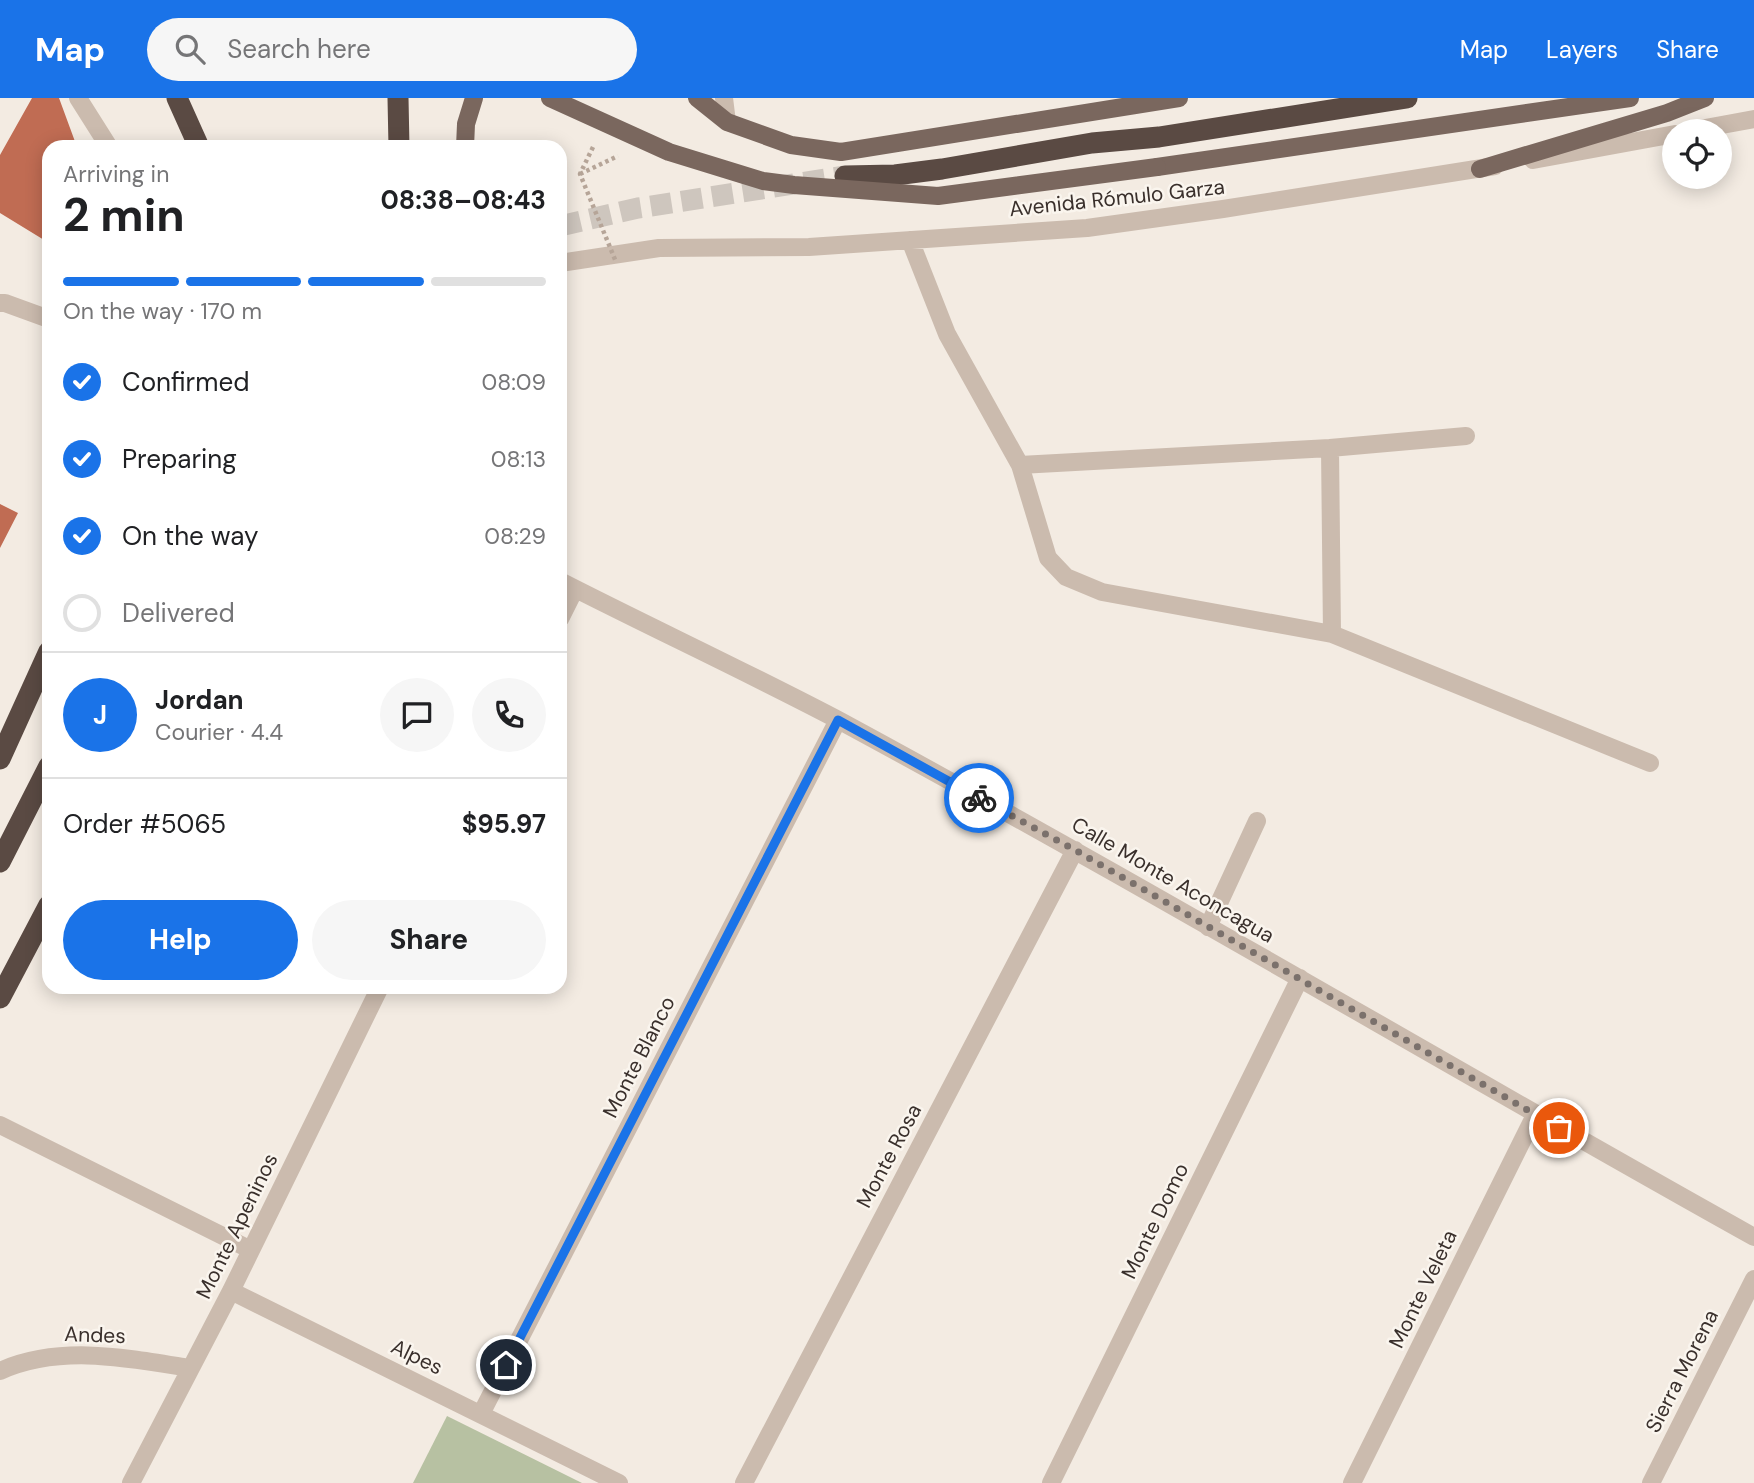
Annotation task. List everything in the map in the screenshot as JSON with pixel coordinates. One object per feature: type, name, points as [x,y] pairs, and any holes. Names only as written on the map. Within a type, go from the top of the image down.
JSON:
[{"type":"highway","points":[[177,98],[196,140]]},
{"type":"highway","points":[[398,98],[399,140]]},
{"type":"highway","points":[[845,176],[895,175],[942,169],[1091,143],[1159,137],[1407,98]]},
{"type":"highway","points":[[0,759],[42,666]]},
{"type":"highway","points":[[0,862],[42,780]]},
{"type":"highway","points":[[0,998],[42,918]]},
{"type":"main road","points":[[465,140],[466,124],[474,98]]},
{"type":"main road","name":"Avenida Rómulo Garza","points":[[550,98],[669,152],[763,181],[794,186],[938,196],[1630,98]]},
{"type":"main road","points":[[697,98],[727,122],[791,145],[841,152],[1179,98]]},
{"type":"main road","points":[[1480,169],[1667,113],[1705,98]]},
{"type":"street","points":[[78,98],[105,140]]},
{"type":"street","points":[[724,98],[727,122]]},
{"type":"street","points":[[1732,123],[1754,119]]},
{"type":"street","name":"Avenida Rómulo Garza","points":[[567,262],[659,248],[809,247],[1087,228],[1480,169],[1662,136]]},
{"type":"street","points":[[910,240],[947,334],[1020,465],[1048,558],[1066,577],[1102,592],[1332,634],[1650,763]]},
{"type":"street","points":[[0,303],[42,317]]},
{"type":"street","points":[[1020,465],[1330,448],[1466,436]]},
{"type":"street","points":[[1330,448],[1332,634]]},
{"type":"street","name":"Calle Monte Aconcagua","points":[[567,585],[838,720],[1075,850],[1535,1115],[1754,1237]]},
{"type":"street","name":"Monte Blanco","points":[[481,1414],[838,720]]},
{"type":"street","points":[[1208,927],[1257,821]]},
{"type":"street","name":"Monte Rosa","points":[[744,1483],[1075,850]]},
{"type":"street","name":"Monte Domo","points":[[1051,1483],[1300,978]]},
{"type":"street","name":"Monte Apeninos","points":[[131,1483],[231,1291],[377,994]]},
{"type":"street","name":"Monte Veleta","points":[[1352,1483],[1535,1115]]},
{"type":"street","points":[[0,1125],[251,1250]]},
{"type":"street","name":"Sierra Morena","points":[[1651,1483],[1754,1279]]},
{"type":"street","name":"Alpes","points":[[231,1291],[620,1483]]},
{"type":"street","name":"Andes","points":[[0,1371],[60,1355],[116,1356],[190,1368]]},
{"type":"path","points":[[596,141],[580,174],[616,262]]},
{"type":"green space","points":[[447,1416],[582,1483],[413,1483]]},
{"type":"building","points":[[32,98],[59,98],[74,140],[42,140],[42,239],[0,213],[0,155]]},
{"type":"building","points":[[0,504],[18,513],[0,548]]},
{"type":"tunnel","points":[[567,224],[638,208],[845,176]]},
{"type":"way so far","points":[[979,798],[1300,978],[1559,1128]]},
{"type":"route","points":[[506,1365],[838,720],[979,798]]}]
